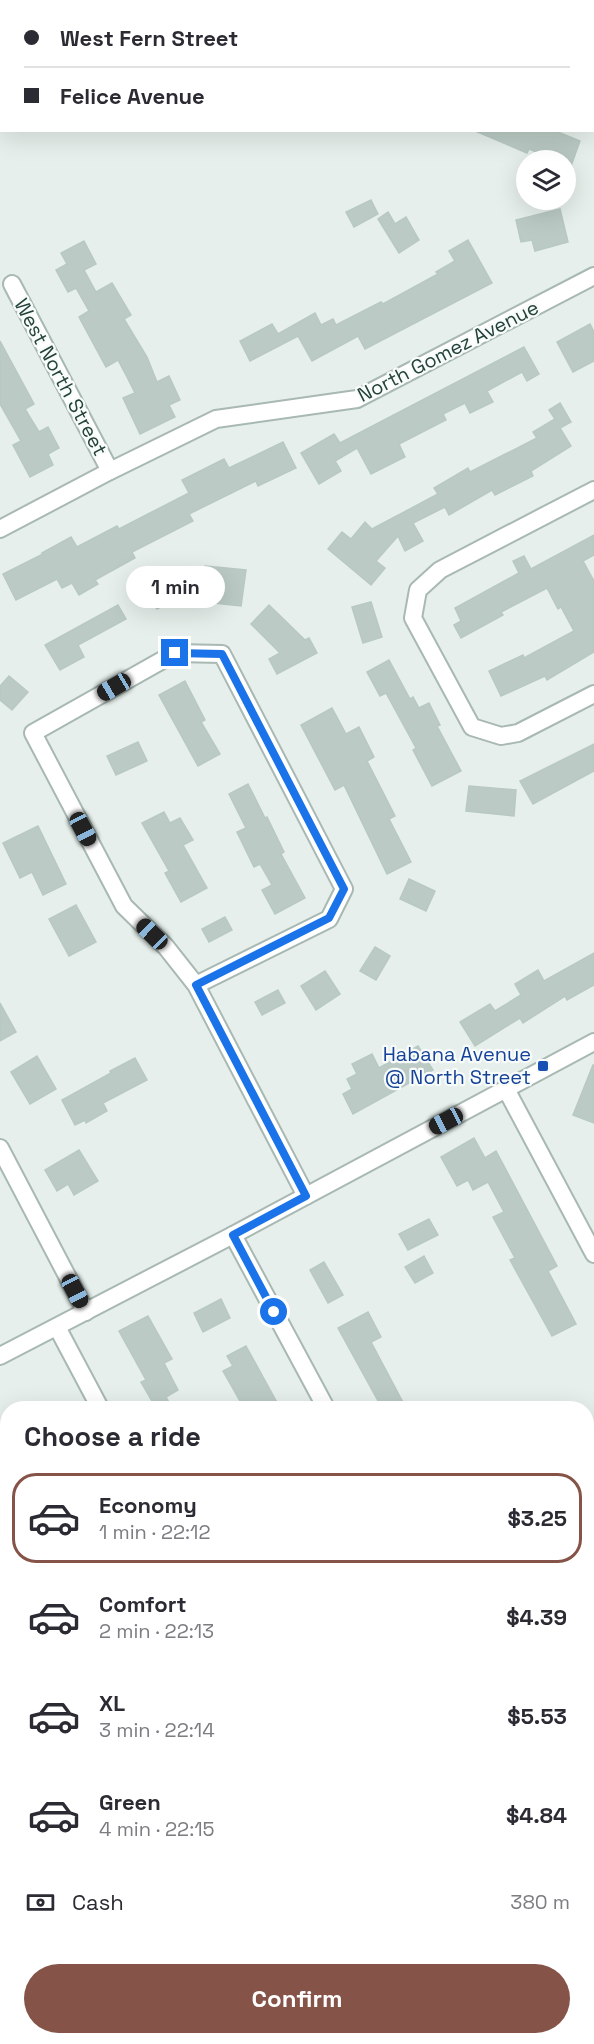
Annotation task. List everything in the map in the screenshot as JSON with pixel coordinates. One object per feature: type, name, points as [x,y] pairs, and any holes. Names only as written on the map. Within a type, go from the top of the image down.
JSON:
[{"type":"street","name":"North Gomez Avenue","points":[[0,529],[216,419],[357,399],[594,276]]},
{"type":"street","name":"West North Street","points":[[12,284],[110,471]]},
{"type":"street","points":[[594,490],[440,570],[418,590],[413,618],[471,727],[501,736],[518,733],[594,694]]},
{"type":"street","points":[[196,985],[329,918],[344,889],[222,654],[175,653],[33,733],[124,906],[166,947],[196,985],[306,1196]]},
{"type":"street","points":[[0,1356],[233,1235],[594,1042]]},
{"type":"street","points":[[506,1089],[594,1254]]},
{"type":"street","points":[[0,1148],[86,1312]]},
{"type":"street","points":[[233,1235],[322,1401]]},
{"type":"street","points":[[57,1327],[96,1401]]},
{"type":"building","points":[[478,132],[558,132],[580,141],[576,152],[576,150],[520,150]]},
{"type":"building","points":[[371,200],[378,214],[354,227],[346,212]]},
{"type":"building","points":[[560,210],[568,242],[535,251],[532,240],[521,242],[516,220]]},
{"type":"building","points":[[388,212],[395,224],[406,217],[419,240],[399,253],[378,219]]},
{"type":"building","points":[[468,240],[492,283],[365,349],[358,336],[312,361],[298,336],[250,361],[240,341],[272,324],[278,334],[315,313],[321,325],[333,319],[336,325],[381,302],[383,304],[438,274],[436,272],[455,261],[449,251]]},
{"type":"building","points":[[84,241],[96,264],[84,270],[96,292],[112,283],[131,315],[124,319],[147,357],[157,382],[169,376],[180,400],[169,405],[175,417],[140,434],[123,398],[135,393],[127,377],[118,360],[106,367],[79,317],[89,311],[76,288],[68,292],[56,270],[67,264],[61,253]]},
{"type":"building","points":[[590,324],[594,332],[594,361],[573,372],[557,342]]},
{"type":"building","points":[[0,341],[34,404],[25,409],[39,432],[48,427],[59,448],[48,454],[53,465],[30,477],[13,445],[21,441],[0,404]]},
{"type":"building","points":[[524,347],[539,374],[527,381],[522,372],[487,391],[493,402],[470,413],[465,403],[443,414],[446,420],[399,444],[405,457],[371,474],[357,448],[335,461],[341,471],[319,484],[301,453],[334,434],[340,443]]},
{"type":"building","points":[[560,403],[571,422],[560,428],[571,446],[531,471],[533,476],[495,495],[492,490],[449,515],[445,507],[413,523],[423,541],[405,551],[398,536],[376,561],[385,568],[371,585],[328,549],[342,532],[351,539],[365,522],[372,529],[438,494],[434,488],[468,468],[470,472],[537,438],[533,432],[555,419],[549,410]]},
{"type":"building","points":[[283,442],[296,468],[258,486],[256,481],[189,514],[193,521],[132,552],[135,558],[95,580],[98,584],[79,595],[72,583],[62,588],[57,579],[16,600],[3,574],[71,537],[77,547],[117,526],[119,529],[189,493],[182,480],[224,459],[229,468]]},
{"type":"building","points":[[594,535],[594,555],[583,561],[594,581],[594,652],[547,680],[545,676],[501,696],[489,671],[523,655],[524,658],[574,631],[561,607],[558,609],[547,588],[501,612],[503,615],[461,638],[454,625],[461,621],[455,608],[519,573],[513,561],[524,556],[531,569]]},
{"type":"building","points":[[205,566],[246,570],[241,606],[187,600],[190,576],[204,578]]},
{"type":"building","points":[[169,577],[180,596],[157,609],[146,590]]},
{"type":"building","points":[[371,602],[382,637],[363,643],[352,607]]},
{"type":"building","points":[[118,605],[126,619],[78,645],[84,657],[60,670],[45,645]]},
{"type":"building","points":[[269,605],[305,640],[309,638],[317,653],[277,674],[269,659],[280,653],[251,624]]},
{"type":"building","points":[[389,660],[410,699],[413,697],[419,708],[429,703],[440,725],[437,726],[461,771],[432,786],[413,750],[416,748],[386,693],[380,696],[367,672]]},
{"type":"building","points":[[9,676],[28,692],[12,710],[0,700],[0,686]]},
{"type":"building","points":[[185,681],[205,720],[201,722],[220,754],[198,766],[159,695]]},
{"type":"building","points":[[332,708],[346,734],[359,727],[374,757],[367,761],[395,816],[389,819],[411,862],[387,874],[344,785],[335,790],[301,725]]},
{"type":"building","points":[[138,742],[147,761],[116,775],[107,756]]},
{"type":"building","points":[[594,744],[594,771],[533,804],[520,781]]},
{"type":"building","points":[[248,784],[265,818],[267,817],[284,852],[281,854],[305,898],[275,914],[262,890],[272,885],[260,864],[254,867],[237,832],[246,828],[229,794]]},
{"type":"building","points":[[469,786],[516,790],[514,816],[466,811]]},
{"type":"building","points":[[164,812],[170,823],[180,818],[193,840],[183,845],[207,888],[181,902],[165,873],[169,871],[142,823]]},
{"type":"building","points":[[38,826],[66,884],[43,895],[32,872],[20,878],[3,843]]},
{"type":"building","points":[[409,879],[435,891],[426,911],[400,899]]},
{"type":"building","points":[[76,905],[96,942],[69,956],[49,919]]},
{"type":"building","points":[[225,917],[232,930],[209,942],[202,929]]},
{"type":"building","points":[[375,947],[390,956],[376,980],[360,971]]},
{"type":"building","points":[[594,953],[594,985],[567,1000],[565,996],[523,1023],[520,1018],[475,1046],[460,1022],[490,1004],[495,1011],[521,995],[515,984],[538,970],[544,981]]},
{"type":"building","points":[[325,971],[340,994],[316,1010],[301,986]]},
{"type":"building","points":[[278,990],[285,1003],[262,1015],[255,1002]]},
{"type":"building","points":[[0,1003],[16,1032],[0,1041]]},
{"type":"building","points":[[418,1046],[433,1070],[353,1114],[343,1094],[352,1089],[347,1079],[357,1074],[352,1064],[372,1054],[379,1068]]},
{"type":"building","points":[[37,1056],[56,1089],[30,1104],[11,1072]]},
{"type":"building","points":[[135,1058],[147,1080],[103,1103],[107,1111],[86,1123],[85,1120],[75,1125],[62,1100]]},
{"type":"building","points":[[594,1065],[594,1123],[573,1115]]},
{"type":"building","points":[[474,1138],[485,1158],[496,1151],[557,1266],[548,1271],[576,1324],[552,1336],[510,1260],[515,1258],[493,1217],[504,1212],[488,1182],[473,1190],[468,1180],[457,1186],[441,1157]]},
{"type":"building","points":[[79,1150],[98,1181],[74,1195],[68,1184],[57,1191],[45,1170]]},
{"type":"building","points":[[429,1219],[438,1235],[408,1250],[399,1234]]},
{"type":"building","points":[[424,1256],[433,1273],[415,1283],[405,1267]]},
{"type":"building","points":[[324,1262],[343,1295],[328,1303],[310,1270]]},
{"type":"building","points":[[221,1299],[230,1318],[203,1332],[194,1313]]},
{"type":"building","points":[[368,1312],[381,1337],[371,1342],[402,1401],[378,1401],[338,1328]]},
{"type":"building","points":[[148,1316],[172,1359],[164,1363],[178,1390],[166,1397],[168,1401],[152,1401],[141,1382],[146,1380],[119,1331]]},
{"type":"building","points":[[246,1346],[276,1401],[240,1401],[223,1371],[233,1366],[227,1356]]},
{"type":"place","name":"Habana Avenue @ North Street","points":[[543,1066]]},
{"type":"route","points":[[175,653],[222,654],[344,889],[329,918],[196,985],[306,1196],[233,1235],[274,1312]]}]
